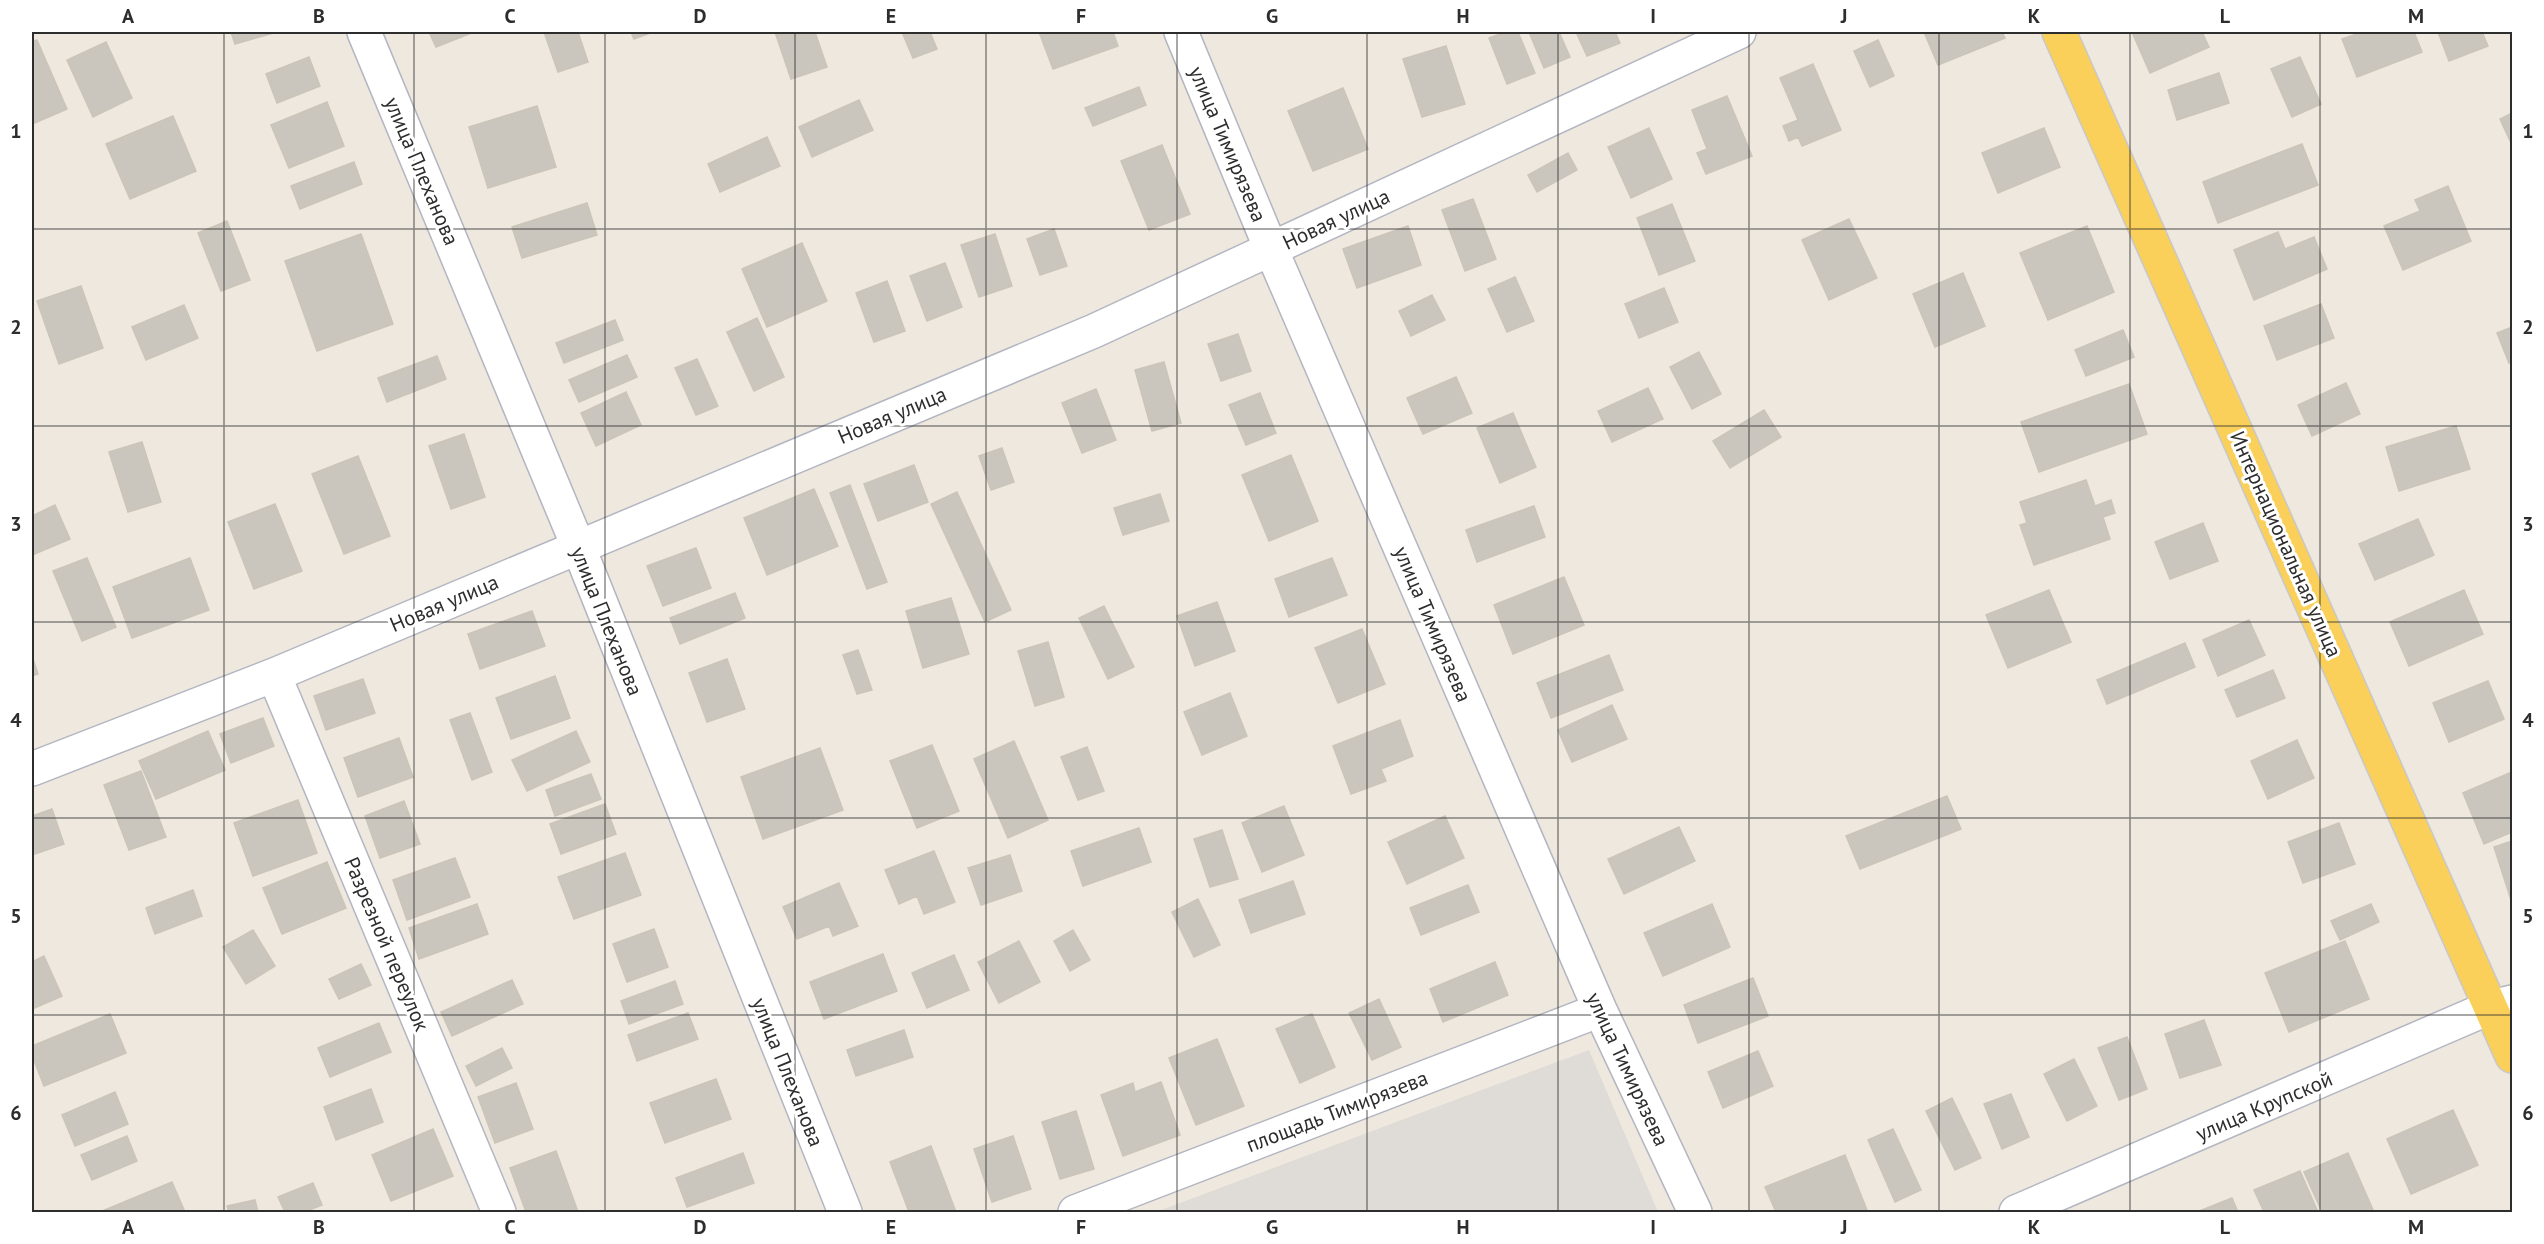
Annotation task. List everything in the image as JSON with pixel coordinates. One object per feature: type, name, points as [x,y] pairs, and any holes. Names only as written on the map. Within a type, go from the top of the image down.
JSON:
[{"type":"main road","name":"Интернациональная улица","points":[[2059,32],[2502,1004],[2512,1056]]},
{"type":"street","name":"улица Плеханова","points":[[364,32],[578,546],[845,1212]]},
{"type":"street","name":"улица Тимирязева","points":[[1180,32],[1271,249],[1600,1010],[1695,1212]]},
{"type":"street","name":"Новая улица","points":[[32,769],[274,675],[1094,331],[1739,32]]},
{"type":"street","name":"Разрезной переулок","points":[[274,675],[499,1212]]},
{"type":"street","name":"улица Крупской","points":[[2016,1212],[2502,1004]]},
{"type":"street","name":"площадь Тимирязева","points":[[1075,1212],[1600,1010]]},
{"type":"shaded area","points":[[1589,1050],[1658,1212],[1156,1212]]},
{"type":"building","points":[[231,32],[277,32],[235,44]]},
{"type":"building","points":[[429,32],[474,32],[436,47]]},
{"type":"building","points":[[544,32],[578,32],[588,62],[558,72]]},
{"type":"building","points":[[631,32],[653,32],[634,39]]},
{"type":"building","points":[[775,32],[815,32],[827,67],[791,79]]},
{"type":"building","points":[[902,32],[930,32],[937,49],[913,58]]},
{"type":"building","points":[[1039,32],[1113,32],[1118,46],[1053,69]]},
{"type":"building","points":[[1506,32],[1518,32],[1535,73],[1507,84],[1489,38]]},
{"type":"building","points":[[1529,32],[1559,32],[1570,57],[1544,68]]},
{"type":"building","points":[[1576,32],[1615,32],[1620,43],[1587,56]]},
{"type":"building","points":[[1924,32],[2002,32],[2005,38],[1938,65]]},
{"type":"building","points":[[2132,32],[2202,32],[2209,47],[2150,73]]},
{"type":"building","points":[[2363,32],[2414,32],[2422,52],[2357,77],[2342,39]]},
{"type":"building","points":[[2438,32],[2482,32],[2488,46],[2449,61]]},
{"type":"building","points":[[37,40],[67,109],[32,124],[32,42]]},
{"type":"building","points":[[1878,40],[1894,76],[1870,87],[1854,51]]},
{"type":"building","points":[[106,42],[132,98],[93,117],[67,60]]},
{"type":"building","points":[[1446,46],[1465,104],[1422,117],[1403,59]]},
{"type":"building","points":[[309,57],[320,86],[277,103],[266,74]]},
{"type":"building","points":[[2300,57],[2321,104],[2292,117],[2271,69]]},
{"type":"building","points":[[1813,64],[1841,130],[1802,146],[1798,137],[1789,141],[1783,126],[1798,120],[1780,78]]},
{"type":"building","points":[[2219,73],[2229,103],[2177,120],[2168,90]]},
{"type":"building","points":[[1139,87],[1146,105],[1093,126],[1085,108]]},
{"type":"building","points":[[1343,88],[1368,149],[1313,171],[1288,111]]},
{"type":"building","points":[[1727,96],[1752,156],[1706,174],[1697,153],[1707,149],[1692,110]]},
{"type":"building","points":[[859,100],[873,130],[812,157],[799,127]]},
{"type":"building","points":[[327,102],[344,146],[289,168],[271,125]]},
{"type":"building","points":[[537,106],[556,167],[488,188],[469,127]]},
{"type":"building","points":[[2512,113],[2512,145],[2500,119]]},
{"type":"building","points":[[173,116],[196,171],[130,199],[106,144]]},
{"type":"building","points":[[1649,128],[1672,179],[1631,198],[1608,147]]},
{"type":"building","points":[[2044,128],[2060,167],[1998,193],[1982,153]]},
{"type":"building","points":[[767,137],[780,166],[720,192],[708,164]]},
{"type":"building","points":[[2302,144],[2318,185],[2218,223],[2203,182]]},
{"type":"building","points":[[1162,145],[1190,214],[1149,230],[1121,161]]},
{"type":"building","points":[[1568,153],[1577,170],[1537,192],[1528,175]]},
{"type":"building","points":[[354,162],[362,184],[300,209],[291,186]]},
{"type":"building","points":[[2448,186],[2471,241],[2403,270],[2384,226],[2420,211],[2415,200]]},
{"type":"building","points":[[1473,199],[1496,259],[1465,271],[1442,210]]},
{"type":"building","points":[[587,203],[597,235],[522,258],[512,227]]},
{"type":"building","points":[[1672,204],[1695,261],[1659,275],[1637,218]]},
{"type":"building","points":[[1849,219],[1877,278],[1829,300],[1802,240]]},
{"type":"building","points":[[227,221],[250,280],[221,291],[198,233]]},
{"type":"building","points":[[1408,226],[1421,265],[1357,288],[1343,249]]},
{"type":"building","points":[[2087,226],[2114,292],[2048,320],[2020,253]]},
{"type":"building","points":[[1054,229],[1067,266],[1040,275],[1027,239]]},
{"type":"building","points":[[2278,232],[2285,249],[2314,237],[2327,269],[2254,300],[2234,250]]},
{"type":"building","points":[[361,234],[393,324],[317,351],[285,261]]},
{"type":"building","points":[[995,234],[1012,286],[979,297],[961,245]]},
{"type":"building","points":[[802,243],[827,301],[767,327],[742,269]]},
{"type":"building","points":[[945,263],[962,307],[927,321],[910,276]]},
{"type":"building","points":[[1963,273],[1985,326],[1935,347],[1913,294]]},
{"type":"building","points":[[1515,277],[1534,321],[1507,332],[1488,289]]},
{"type":"building","points":[[887,281],[905,331],[874,342],[856,293]]},
{"type":"building","points":[[81,286],[103,348],[59,364],[37,301]]},
{"type":"building","points":[[1664,288],[1678,322],[1639,338],[1625,304]]},
{"type":"building","points":[[1432,295],[1445,320],[1411,336],[1399,311]]},
{"type":"building","points":[[2321,304],[2334,338],[2277,360],[2264,326]]},
{"type":"building","points":[[184,305],[198,338],[146,360],[132,327]]},
{"type":"building","points":[[757,318],[784,377],[754,391],[727,332]]},
{"type":"building","points":[[615,320],[623,340],[564,363],[556,343]]},
{"type":"building","points":[[2512,327],[2512,361],[2509,363],[2497,333]]},
{"type":"building","points":[[2123,330],[2134,357],[2086,376],[2075,350]]},
{"type":"building","points":[[1238,334],[1251,371],[1221,381],[1208,344]]},
{"type":"building","points":[[1699,352],[1721,394],[1692,409],[1670,367]]},
{"type":"building","points":[[627,355],[637,377],[579,402],[569,380]]},
{"type":"building","points":[[437,356],[446,379],[387,402],[378,378]]},
{"type":"building","points":[[697,359],[718,406],[696,415],[675,368]]},
{"type":"building","points":[[1164,362],[1181,423],[1152,431],[1135,370]]},
{"type":"building","points":[[1456,377],[1472,413],[1423,434],[1407,398]]},
{"type":"building","points":[[2346,383],[2360,414],[2312,436],[2298,405]]},
{"type":"building","points":[[2129,384],[2147,434],[2039,472],[2021,422]]},
{"type":"building","points":[[1648,388],[1663,419],[1612,442],[1598,411]]},
{"type":"building","points":[[1096,389],[1116,440],[1082,453],[1062,403]]},
{"type":"building","points":[[626,392],[641,425],[596,446],[581,413]]},
{"type":"building","points":[[1260,393],[1276,433],[1246,445],[1229,405]]},
{"type":"building","points":[[1764,410],[1781,437],[1730,468],[1713,441]]},
{"type":"building","points":[[1513,413],[1536,467],[1500,483],[1477,428]]},
{"type":"building","points":[[2456,426],[2470,469],[2399,491],[2386,447]]},
{"type":"building","points":[[464,434],[485,497],[451,509],[429,446]]},
{"type":"building","points":[[142,442],[161,502],[128,512],[109,452]]},
{"type":"building","points":[[1002,448],[1014,482],[991,490],[979,456]]},
{"type":"building","points":[[1291,455],[1318,521],[1269,541],[1242,475]]},
{"type":"building","points":[[358,456],[390,536],[344,554],[312,474]]},
{"type":"building","points":[[914,465],[928,502],[878,521],[864,484]]},
{"type":"building","points":[[2086,480],[2095,506],[2111,500],[2115,513],[2103,517],[2110,539],[2034,565],[2020,525],[2027,523],[2020,502]]},
{"type":"building","points":[[850,485],[887,582],[867,589],[830,493]]},
{"type":"building","points":[[814,489],[838,546],[767,575],[744,518]]},
{"type":"building","points":[[957,492],[1011,610],[985,622],[931,504]]},
{"type":"building","points":[[1160,494],[1169,521],[1123,535],[1114,508]]},
{"type":"building","points":[[275,504],[302,571],[254,589],[228,522]]},
{"type":"building","points":[[55,505],[70,539],[32,555],[32,516]]},
{"type":"building","points":[[1534,506],[1545,537],[1477,562],[1466,530]]},
{"type":"building","points":[[2418,519],[2434,555],[2375,580],[2359,544]]},
{"type":"building","points":[[2203,523],[2218,561],[2170,579],[2155,542]]},
{"type":"building","points":[[696,548],[711,588],[663,606],[647,566]]},
{"type":"building","points":[[87,558],[116,627],[82,641],[53,571]]},
{"type":"building","points":[[190,558],[209,610],[132,638],[113,587]]},
{"type":"building","points":[[1332,558],[1347,595],[1289,617],[1275,579]]},
{"type":"building","points":[[1564,577],[1584,625],[1513,654],[1494,605]]},
{"type":"building","points":[[2049,590],[2071,642],[2008,668],[1986,615]]},
{"type":"building","points":[[2464,590],[2483,634],[2409,666],[2390,622]]},
{"type":"building","points":[[735,593],[745,618],[680,644],[670,618]]},
{"type":"building","points":[[951,598],[969,654],[923,668],[906,611]]},
{"type":"building","points":[[1217,602],[1235,651],[1195,666],[1177,616]]},
{"type":"building","points":[[1104,606],[1134,667],[1108,679],[1079,618]]},
{"type":"building","points":[[532,611],[545,646],[480,669],[468,634]]},
{"type":"building","points":[[2249,620],[2265,655],[2218,676],[2203,640]]},
{"type":"building","points":[[1362,629],[1385,684],[1338,703],[1315,648]]},
{"type":"building","points":[[1048,642],[1064,697],[1035,706],[1018,651]]},
{"type":"building","points":[[2185,643],[2195,667],[2107,704],[2097,680]]},
{"type":"building","points":[[858,650],[872,690],[857,694],[843,655]]},
{"type":"building","points":[[1609,655],[1623,690],[1551,718],[1537,683]]},
{"type":"building","points":[[32,656],[38,674],[32,676]]},
{"type":"building","points":[[727,659],[745,709],[707,722],[689,673]]},
{"type":"building","points":[[2273,670],[2285,698],[2237,717],[2225,690]]},
{"type":"building","points":[[555,676],[570,718],[511,739],[496,698]]},
{"type":"building","points":[[363,679],[375,713],[326,730],[314,696]]},
{"type":"building","points":[[2488,681],[2504,719],[2449,742],[2433,703]]},
{"type":"building","points":[[1230,693],[1247,736],[1202,755],[1184,712]]},
{"type":"building","points":[[1612,705],[1627,739],[1572,762],[1558,730]]},
{"type":"building","points":[[470,713],[492,772],[472,780],[450,720]]},
{"type":"building","points":[[263,718],[274,746],[231,763],[220,734]]},
{"type":"building","points":[[1400,720],[1413,756],[1381,769],[1386,781],[1351,794],[1333,746]]},
{"type":"building","points":[[208,731],[225,770],[156,799],[139,761]]},
{"type":"building","points":[[576,731],[590,762],[527,791],[512,760]]},
{"type":"building","points":[[399,738],[413,777],[358,797],[344,758]]},
{"type":"building","points":[[2297,740],[2314,778],[2268,799],[2251,761]]},
{"type":"building","points":[[1014,741],[1048,820],[1008,838],[974,759]]},
{"type":"building","points":[[932,745],[959,811],[917,828],[890,761]]},
{"type":"building","points":[[1087,747],[1104,791],[1078,800],[1061,757]]},
{"type":"building","points":[[820,748],[843,810],[763,839],[741,777]]},
{"type":"building","points":[[141,771],[166,837],[129,850],[104,785]]},
{"type":"building","points":[[2512,772],[2512,832],[2484,844],[2463,793]]},
{"type":"building","points":[[591,774],[601,799],[555,816],[546,790]]},
{"type":"building","points":[[1947,796],[1961,829],[1860,869],[1846,836]]},
{"type":"building","points":[[298,800],[317,853],[253,876],[234,823]]},
{"type":"building","points":[[404,801],[420,844],[380,858],[365,816]]},
{"type":"building","points":[[605,804],[616,834],[561,854],[550,824]]},
{"type":"building","points":[[1284,806],[1304,855],[1262,872],[1242,823]]},
{"type":"building","points":[[52,809],[64,844],[32,855],[32,816]]},
{"type":"building","points":[[1445,816],[1464,858],[1407,884],[1388,842]]},
{"type":"building","points":[[2339,823],[2355,864],[2303,883],[2288,842]]},
{"type":"building","points":[[1679,827],[1695,861],[1624,894],[1608,859]]},
{"type":"building","points":[[1139,828],[1151,862],[1083,886],[1071,851]]},
{"type":"building","points":[[1222,830],[1238,879],[1210,887],[1194,839]]},
{"type":"building","points":[[2512,841],[2512,903],[2494,847]]},
{"type":"building","points":[[934,851],[955,902],[924,914],[917,896],[899,904],[885,870]]},
{"type":"building","points":[[625,853],[641,895],[574,919],[558,877]]},
{"type":"building","points":[[1010,855],[1022,891],[981,905],[968,868]]},
{"type":"building","points":[[455,858],[470,897],[407,920],[393,880]]},
{"type":"building","points":[[327,862],[346,908],[282,934],[263,888]]},
{"type":"building","points":[[1293,881],[1305,914],[1251,933],[1239,900]]},
{"type":"building","points":[[839,883],[858,926],[833,936],[829,926],[797,939],[783,907]]},
{"type":"building","points":[[1468,885],[1479,912],[1421,935],[1410,908]]},
{"type":"building","points":[[193,890],[202,916],[155,934],[146,908]]},
{"type":"building","points":[[1198,899],[1220,945],[1194,957],[1172,912]]},
{"type":"building","points":[[477,904],[488,934],[419,959],[409,928]]},
{"type":"building","points":[[1712,904],[1730,947],[1663,976],[1644,933]]},
{"type":"building","points":[[2371,904],[2379,922],[2340,940],[2331,921]]},
{"type":"building","points":[[654,929],[668,967],[627,982],[613,944]]},
{"type":"building","points":[[253,930],[275,966],[246,984],[223,947]]},
{"type":"building","points":[[1073,930],[1090,960],[1070,971],[1054,941]]},
{"type":"building","points":[[1019,941],[1040,982],[999,1003],[978,962]]},
{"type":"building","points":[[2345,941],[2369,999],[2289,1032],[2265,973]]},
{"type":"building","points":[[883,954],[897,991],[824,1019],[810,982]]},
{"type":"building","points":[[954,955],[969,990],[927,1008],[912,973]]},
{"type":"building","points":[[44,956],[62,996],[32,1009],[32,962]]},
{"type":"building","points":[[1495,962],[1508,995],[1443,1022],[1430,989]]},
{"type":"building","points":[[361,964],[371,985],[339,999],[329,979]]},
{"type":"building","points":[[1753,978],[1768,1016],[1698,1043],[1684,1005]]},
{"type":"building","points":[[512,980],[523,1004],[452,1036],[441,1012]]},
{"type":"building","points":[[675,981],[683,1004],[629,1024],[621,1001]]},
{"type":"building","points":[[1379,999],[1401,1047],[1372,1060],[1349,1013]]},
{"type":"building","points":[[688,1013],[698,1039],[637,1061],[628,1035]]},
{"type":"building","points":[[110,1014],[126,1053],[44,1086],[32,1055],[32,1046]]},
{"type":"building","points":[[1312,1014],[1335,1067],[1300,1083],[1276,1029]]},
{"type":"building","points":[[2204,1020],[2221,1065],[2180,1078],[2165,1034]]},
{"type":"building","points":[[379,1023],[391,1052],[330,1077],[318,1048]]},
{"type":"building","points":[[904,1030],[913,1057],[856,1076],[847,1050]]},
{"type":"building","points":[[2127,1037],[2147,1089],[2119,1100],[2098,1048]]},
{"type":"building","points":[[1217,1039],[1244,1106],[1196,1125],[1169,1058]]},
{"type":"building","points":[[502,1048],[512,1068],[476,1086],[466,1066]]},
{"type":"building","points":[[1758,1051],[1773,1086],[1723,1108],[1708,1072]]},
{"type":"building","points":[[2074,1059],[2097,1106],[2067,1121],[2044,1074]]},
{"type":"building","points":[[716,1079],[731,1119],[665,1143],[650,1103]]},
{"type":"building","points":[[1161,1082],[1180,1135],[1123,1156],[1101,1095],[1133,1083],[1135,1092]]},
{"type":"building","points":[[516,1083],[533,1129],[495,1143],[478,1097]]},
{"type":"building","points":[[371,1089],[383,1122],[336,1140],[324,1107]]},
{"type":"building","points":[[115,1092],[128,1124],[75,1146],[62,1115]]},
{"type":"building","points":[[2011,1094],[2029,1137],[2002,1149],[1984,1104]]},
{"type":"building","points":[[1952,1098],[1981,1158],[1955,1170],[1926,1111]]},
{"type":"building","points":[[2453,1110],[2478,1165],[2411,1194],[2387,1139]]},
{"type":"building","points":[[1076,1111],[1094,1169],[1060,1179],[1042,1122]]},
{"type":"building","points":[[433,1129],[453,1176],[391,1201],[372,1155]]},
{"type":"building","points":[[1893,1129],[1921,1190],[1895,1202],[1868,1140]]},
{"type":"building","points":[[127,1136],[137,1161],[92,1180],[81,1155]]},
{"type":"building","points":[[1013,1136],[1031,1189],[992,1202],[974,1149]]},
{"type":"building","points":[[931,1146],[956,1212],[909,1212],[890,1162]]},
{"type":"building","points":[[556,1151],[578,1212],[526,1212],[510,1168]]},
{"type":"building","points":[[743,1153],[754,1183],[687,1207],[676,1178]]},
{"type":"building","points":[[2348,1153],[2374,1212],[2322,1212],[2304,1172]]},
{"type":"building","points":[[1845,1155],[1867,1210],[1861,1212],[1776,1212],[1765,1187]]},
{"type":"building","points":[[2300,1171],[2318,1212],[2264,1212],[2254,1190]]},
{"type":"building","points":[[172,1182],[185,1212],[100,1212]]},
{"type":"building","points":[[313,1183],[322,1205],[304,1212],[285,1212],[278,1197]]},
{"type":"building","points":[[2232,1198],[2238,1212],[2197,1212]]},
{"type":"building","points":[[255,1200],[258,1212],[229,1212],[227,1206]]}]
